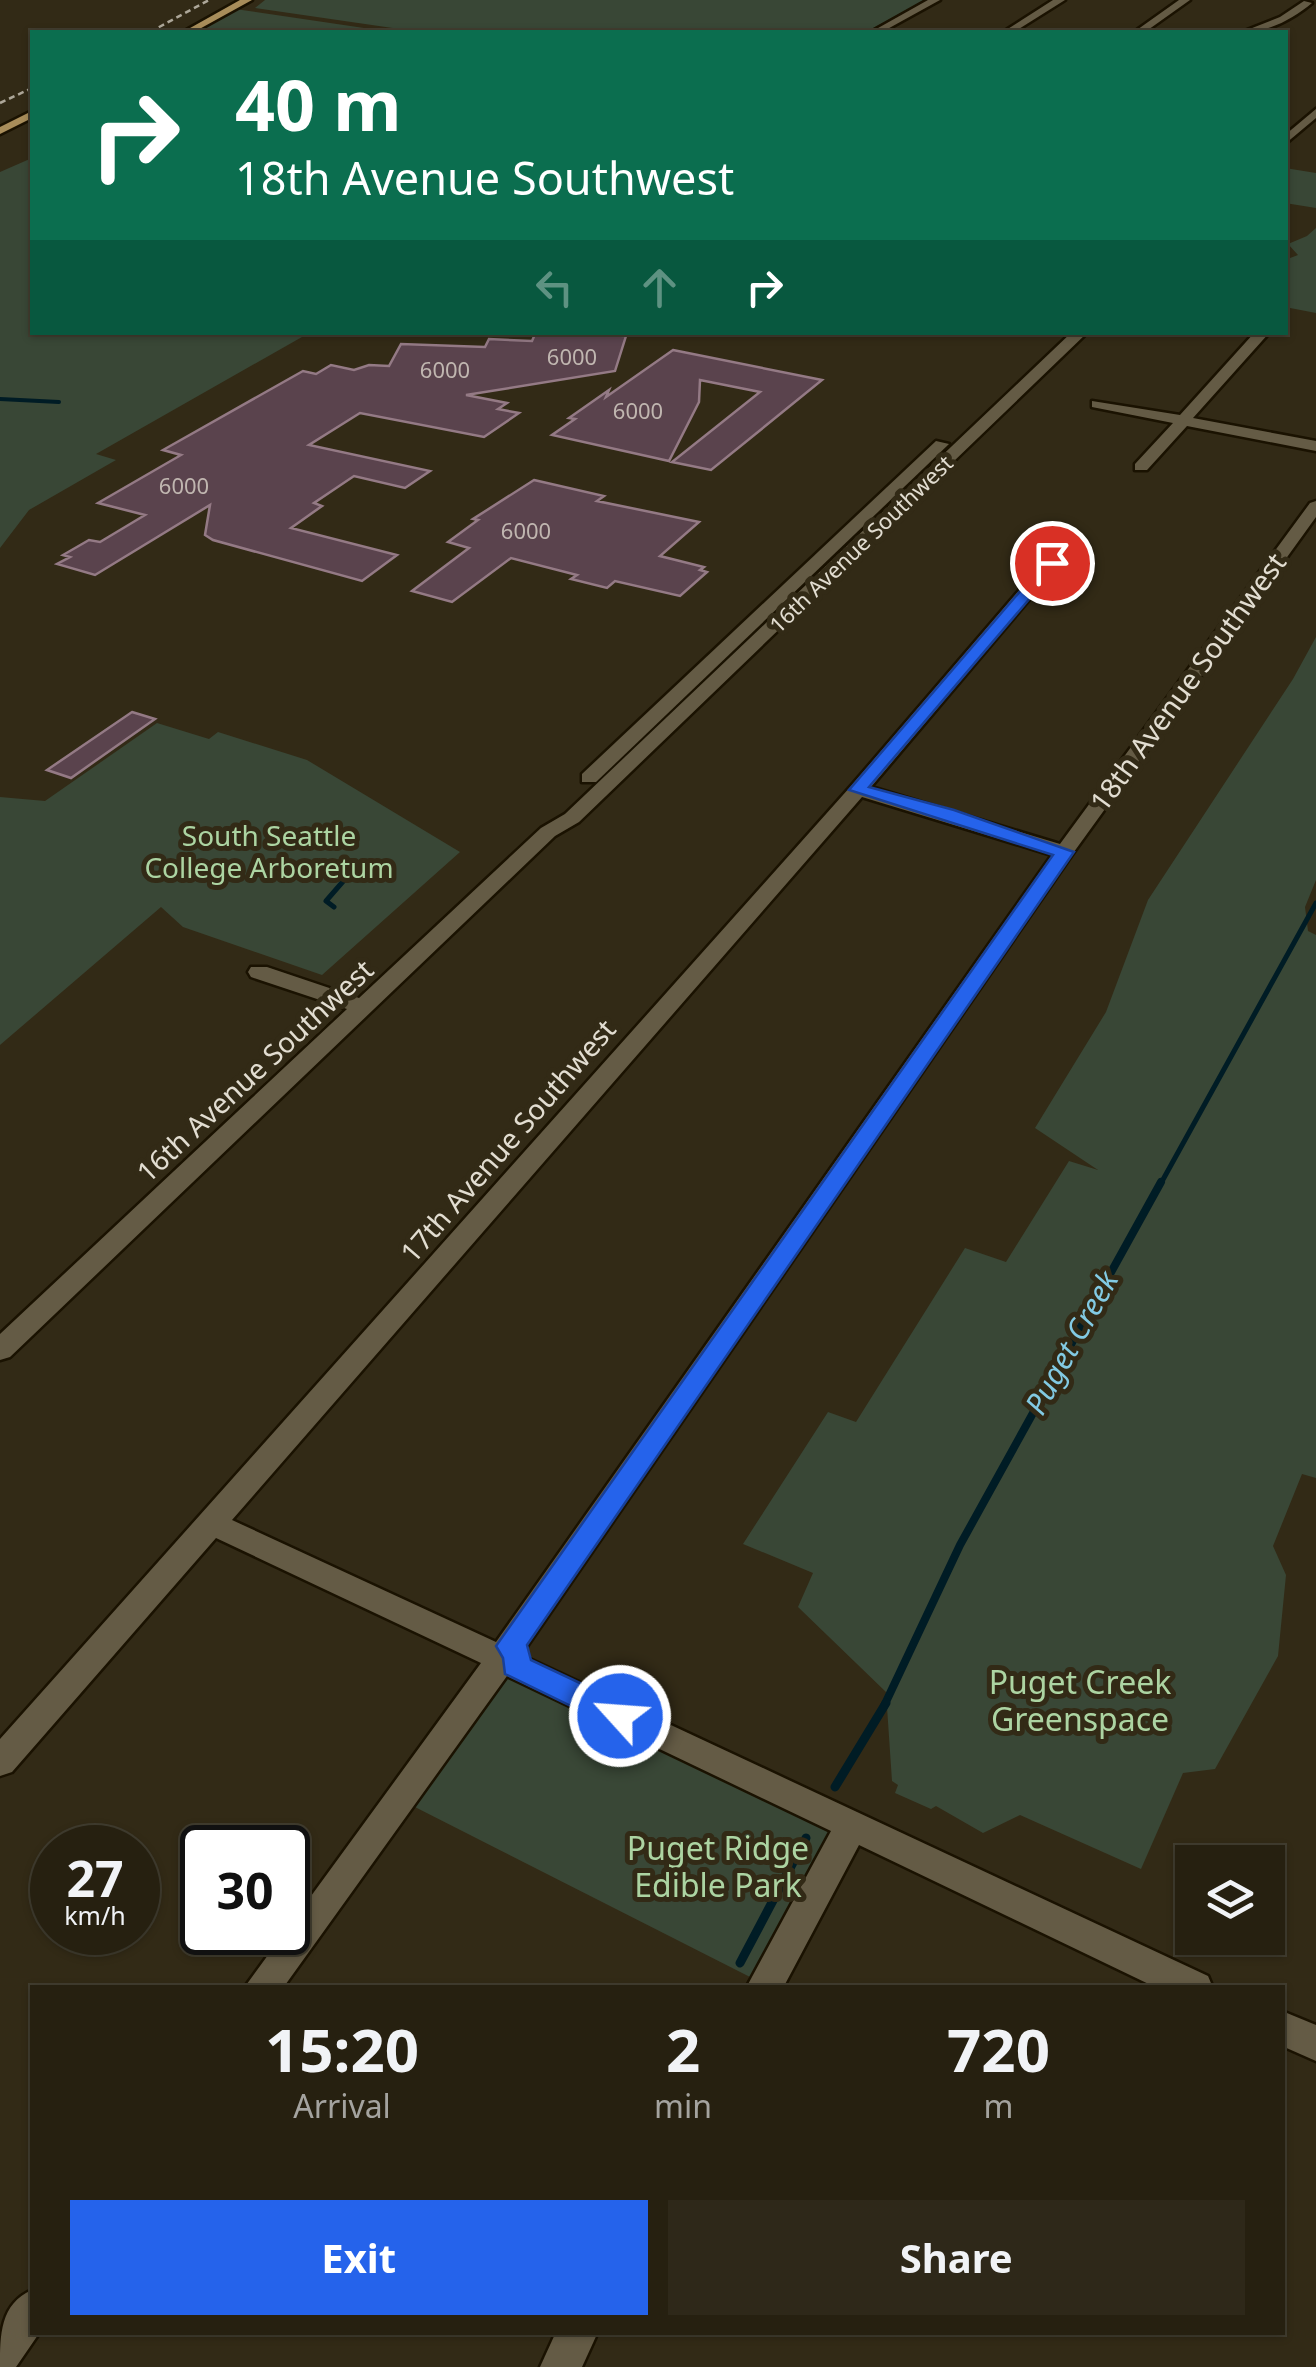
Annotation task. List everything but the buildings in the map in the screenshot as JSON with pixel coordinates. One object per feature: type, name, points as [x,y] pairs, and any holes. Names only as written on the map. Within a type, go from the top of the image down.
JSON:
[{"type":"main road","points":[[192,30],[248,0]]},
{"type":"main road","points":[[0,131],[30,115]]},
{"type":"street","points":[[880,30],[934,0]]},
{"type":"street","points":[[1011,30],[1060,0]]},
{"type":"street","points":[[1142,30],[1185,0]]},
{"type":"street","points":[[1287,0],[1312,3]]},
{"type":"street","points":[[1253,30],[1312,3]]},
{"type":"street","points":[[1288,138],[1316,112]]},
{"type":"street","name":"16th Avenue Southwest","points":[[548,832],[552,814],[1058,335]]},
{"type":"street","name":"16th Avenue Southwest","points":[[0,1350],[548,832],[587,804],[1078,335]]},
{"type":"street","points":[[1141,467],[1260,335]]},
{"type":"street","points":[[1097,404],[1316,446]]},
{"type":"street","name":"18th Avenue Southwest","points":[[264,1985],[502,1659],[1064,852],[1316,506]]},
{"type":"street","name":"17th Avenue Southwest","points":[[0,1762],[858,790],[1058,556]]},
{"type":"street","points":[[858,790],[1064,852]]},
{"type":"street","points":[[259,972],[366,1008]]},
{"type":"street","points":[[210,1524],[1189,1985]]},
{"type":"street","points":[[766,1985],[850,1826]]},
{"type":"street","points":[[1285,2029],[1316,2044]]},
{"type":"street","points":[[0,2356],[30,2313]]},
{"type":"street","points":[[560,2367],[576,2335]]},
{"type":"green space","points":[[265,0],[925,0],[870,30],[406,30],[255,8]]},
{"type":"green space","points":[[235,9],[377,30],[196,30]]},
{"type":"green space","points":[[30,159],[30,335],[305,335],[96,454],[116,460],[29,510],[0,548],[0,172]]},
{"type":"green space","points":[[1288,168],[1316,173],[1316,208],[1288,203]]},
{"type":"green space","points":[[1316,228],[1316,313],[1288,308],[1288,259],[1298,255],[1288,244]]},
{"type":"green space","name":"Puget Creek Greenspace","points":[[1316,637],[1316,880],[1305,907],[1308,931],[1316,935],[1316,1478],[1302,1474],[1273,1546],[1286,1575],[1278,1656],[1215,1769],[1183,1773],[1141,1869],[1020,1815],[983,1833],[936,1806],[931,1809],[895,1793],[898,1785],[892,1781],[886,1692],[798,1607],[813,1573],[743,1544],[828,1412],[856,1422],[965,1248],[1006,1262],[1069,1161],[1098,1170],[1035,1128],[1106,1012],[1148,900],[1293,679]]},
{"type":"green space","name":"South Seattle College Arboretum","points":[[157,723],[209,739],[218,732],[307,760],[460,852],[322,975],[183,927],[161,907],[0,1045],[0,797],[45,801]]},
{"type":"green space","name":"Puget Ridge Edible Park","points":[[503,1676],[832,1831],[752,1978],[411,1805]]},
{"type":"waterway","points":[[0,399],[59,402]]},
{"type":"waterway","points":[[334,907],[326,901],[346,878]]},
{"type":"waterway","name":"Puget Creek","points":[[1160,1185],[1316,903]]},
{"type":"waterway","name":"Puget Creek","points":[[884,1706],[960,1545],[1161,1182]]},
{"type":"waterway","name":"Puget Creek","points":[[835,1787],[886,1703]]},
{"type":"waterway","name":"Puget Creek","points":[[740,1963],[806,1838]]},
{"type":"railway","points":[[154,30],[209,0]]},
{"type":"railway","points":[[0,103],[30,89]]},
{"type":"route","points":[[620,1716],[516,1666],[518,1654],[510,1646],[1064,852],[858,790],[1052,563]]}]
